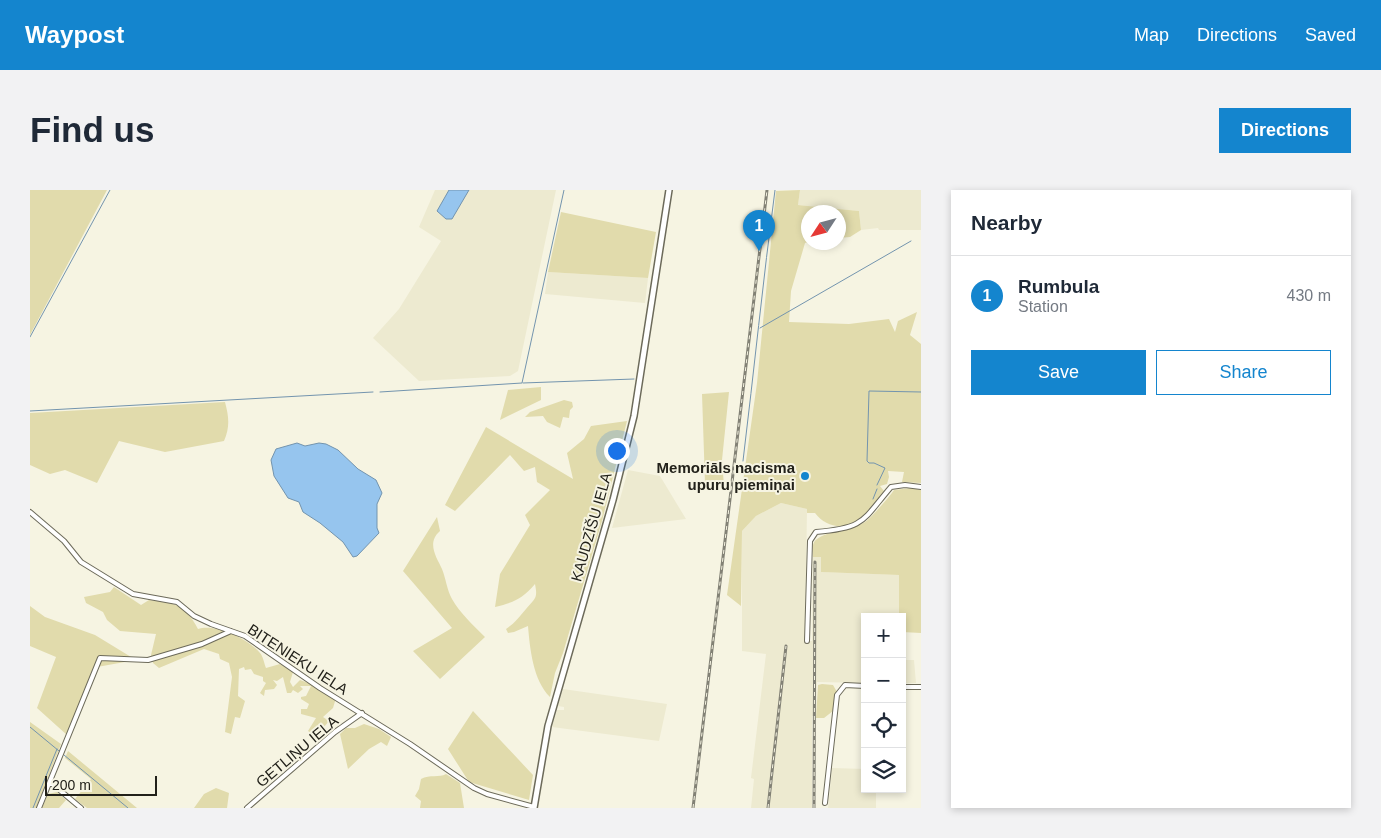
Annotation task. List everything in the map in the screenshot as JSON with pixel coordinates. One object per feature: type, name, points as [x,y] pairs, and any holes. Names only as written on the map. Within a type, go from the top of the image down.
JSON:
[{"type":"street","name":"KAUDZĪŠU IELA","points":[[534,807],[548,726],[613,500],[634,416],[669,190]]},
{"type":"street","points":[[807,641],[810,541],[813,536],[816,532],[845,529],[858,524],[870,514],[892,486],[921,487]]},
{"type":"street","name":"BITENIEKU IELA","points":[[30,512],[64,541],[81,562],[133,594],[177,602],[194,616],[245,636],[320,688],[362,713],[474,788],[487,794],[534,807]]},
{"type":"street","points":[[39,808],[100,658],[148,660],[195,646],[231,631]]},
{"type":"street","points":[[825,803],[837,695],[845,685],[861,686]]},
{"type":"street","points":[[906,686],[921,687]]},
{"type":"street","name":"GETLIŅU IELA","points":[[247,808],[335,732],[362,713]]},
{"type":"street","points":[[50,782],[81,808]]},
{"type":"shaded area","points":[[30,190],[107,190],[30,335]]},
{"type":"shaded area","points":[[435,190],[556,190],[518,371],[510,376],[419,381],[373,338],[399,309],[441,241],[419,227]]},
{"type":"shaded area","points":[[800,190],[921,190],[921,230],[879,230],[878,228],[861,230],[859,211],[846,210],[846,205],[798,205]]},
{"type":"shaded area","points":[[800,190],[798,205],[801,205],[801,250],[803,250],[791,291],[789,322],[849,324],[889,319],[895,332],[898,321],[917,312],[910,335],[921,344],[921,483],[902,482],[904,472],[888,471],[887,484],[880,486],[884,491],[872,507],[858,521],[845,526],[832,525],[825,522],[815,513],[807,513],[807,509],[781,503],[756,516],[742,531],[741,606],[727,595],[757,383],[776,191]]},
{"type":"shaded area","points":[[846,210],[859,211],[861,230],[846,237]]},
{"type":"shaded area","points":[[561,212],[656,232],[648,278],[548,272]]},
{"type":"shaded area","points":[[548,272],[648,278],[645,303],[545,294]]},
{"type":"shaded area","points":[[541,387],[541,400],[500,420],[508,390]]},
{"type":"shaded area","points":[[729,392],[722,460],[724,486],[705,483],[702,394]]},
{"type":"shaded area","points":[[564,400],[572,402],[573,407],[570,410],[569,418],[563,417],[560,428],[547,422],[543,416],[525,417],[530,412]]},
{"type":"shaded area","points":[[225,402],[228,422],[224,441],[165,452],[119,441],[97,483],[65,470],[50,474],[30,465],[30,413]]},
{"type":"shaded area","points":[[627,421],[602,521],[563,653],[555,673],[550,697],[544,690],[533,664],[528,626],[508,633],[506,629],[517,620],[534,600],[536,596],[535,584],[518,599],[495,607],[500,574],[530,525],[525,515],[550,490],[537,482],[535,467],[524,471],[510,455],[455,511],[445,505],[486,427],[573,479],[567,453],[584,439],[591,426]]},
{"type":"shaded area","points":[[628,470],[660,476],[686,519],[612,528]]},
{"type":"shaded area","points":[[911,488],[921,490],[921,633],[906,632],[906,613],[899,613],[899,575],[821,572],[821,557],[813,557],[813,545],[816,540],[827,534],[865,522],[894,490]]},
{"type":"shaded area","points":[[781,503],[807,509],[805,641],[812,641],[813,557],[821,557],[821,572],[900,575],[899,613],[861,613],[861,683],[817,682],[816,716],[812,716],[812,808],[751,808],[754,779],[751,778],[766,654],[742,651],[742,531],[756,516]]},
{"type":"shaded area","points":[[437,517],[440,531],[433,545],[450,596],[463,614],[485,637],[440,679],[413,651],[452,628],[403,571]]},
{"type":"shaded area","points":[[114,587],[141,605],[149,600],[178,606],[189,614],[198,629],[213,628],[222,630],[248,642],[261,654],[266,668],[280,664],[293,672],[290,682],[293,687],[300,680],[314,685],[336,698],[333,708],[323,717],[329,721],[319,733],[308,731],[316,718],[301,714],[301,709],[307,709],[309,704],[301,699],[301,697],[306,696],[311,686],[300,686],[303,689],[298,693],[293,690],[291,693],[287,693],[283,677],[277,681],[273,680],[277,685],[274,689],[265,690],[264,696],[260,693],[266,683],[263,681],[263,677],[254,674],[251,669],[245,670],[244,667],[239,669],[238,696],[245,701],[240,718],[235,717],[231,734],[225,732],[232,677],[229,663],[220,659],[219,654],[204,649],[159,668],[153,663],[151,655],[156,634],[120,631],[107,620],[103,612],[86,603],[84,597],[110,592]]},
{"type":"shaded area","points":[[30,606],[45,617],[95,635],[136,660],[97,667],[86,687],[67,735],[37,708],[56,657],[30,646]]},
{"type":"shaded area","points":[[906,660],[914,660],[916,683],[906,683]]},
{"type":"shaded area","points":[[818,685],[833,685],[837,692],[833,711],[824,718],[816,718]]},
{"type":"shaded area","points":[[563,689],[667,704],[659,741],[552,727],[557,710],[564,710],[564,707],[558,706]]},
{"type":"shaded area","points":[[473,711],[533,775],[529,800],[469,782],[448,749]]},
{"type":"shaded area","points":[[30,722],[61,744],[36,808],[30,808]]},
{"type":"shaded area","points":[[364,724],[379,729],[391,737],[387,746],[381,742],[369,749],[348,769],[340,734],[346,728],[355,728]]},
{"type":"shaded area","points":[[68,751],[137,808],[87,808],[75,799],[91,779],[65,758]]},
{"type":"shaded area","points":[[832,768],[861,769],[861,793],[876,793],[876,808],[828,808]]},
{"type":"shaded area","points":[[446,774],[460,783],[464,808],[420,808],[421,801],[415,796],[421,779]]},
{"type":"shaded area","points":[[216,788],[229,793],[227,808],[194,808],[204,794]]},
{"type":"shaded area","points":[[57,792],[66,800],[59,808],[42,808],[48,794]]},
{"type":"water","points":[[449,190],[469,190],[452,219],[446,219],[437,211]]},
{"type":"water","points":[[297,443],[305,446],[319,443],[326,444],[338,450],[358,469],[376,480],[382,493],[377,504],[377,528],[379,533],[357,556],[353,557],[343,542],[303,512],[299,502],[288,498],[274,476],[271,460],[276,449]]},
{"type":"waterway","points":[[30,337],[110,190]]},
{"type":"waterway","points":[[380,392],[522,383],[564,190]]},
{"type":"waterway","points":[[743,461],[775,190]]},
{"type":"waterway","points":[[760,328],[911,241]]},
{"type":"waterway","points":[[523,383],[634,379]]},
{"type":"waterway","points":[[877,485],[885,468],[867,461],[869,391],[921,392]]},
{"type":"waterway","points":[[30,411],[373,392]]},
{"type":"waterway","points":[[873,499],[877,489]]},
{"type":"waterway","points":[[30,727],[59,751]]},
{"type":"waterway","points":[[33,808],[57,749]]},
{"type":"waterway","points":[[64,755],[128,808]]},
{"type":"railway","points":[[693,808],[767,190]]},
{"type":"railway","points":[[814,808],[815,562]]},
{"type":"railway","points":[[768,808],[786,646]]},
{"type":"place","name":"Rumbula","points":[[759,251]]},
{"type":"place","name":"Memoriāls nacisma upuru piemiņai","points":[[805,476]]}]
